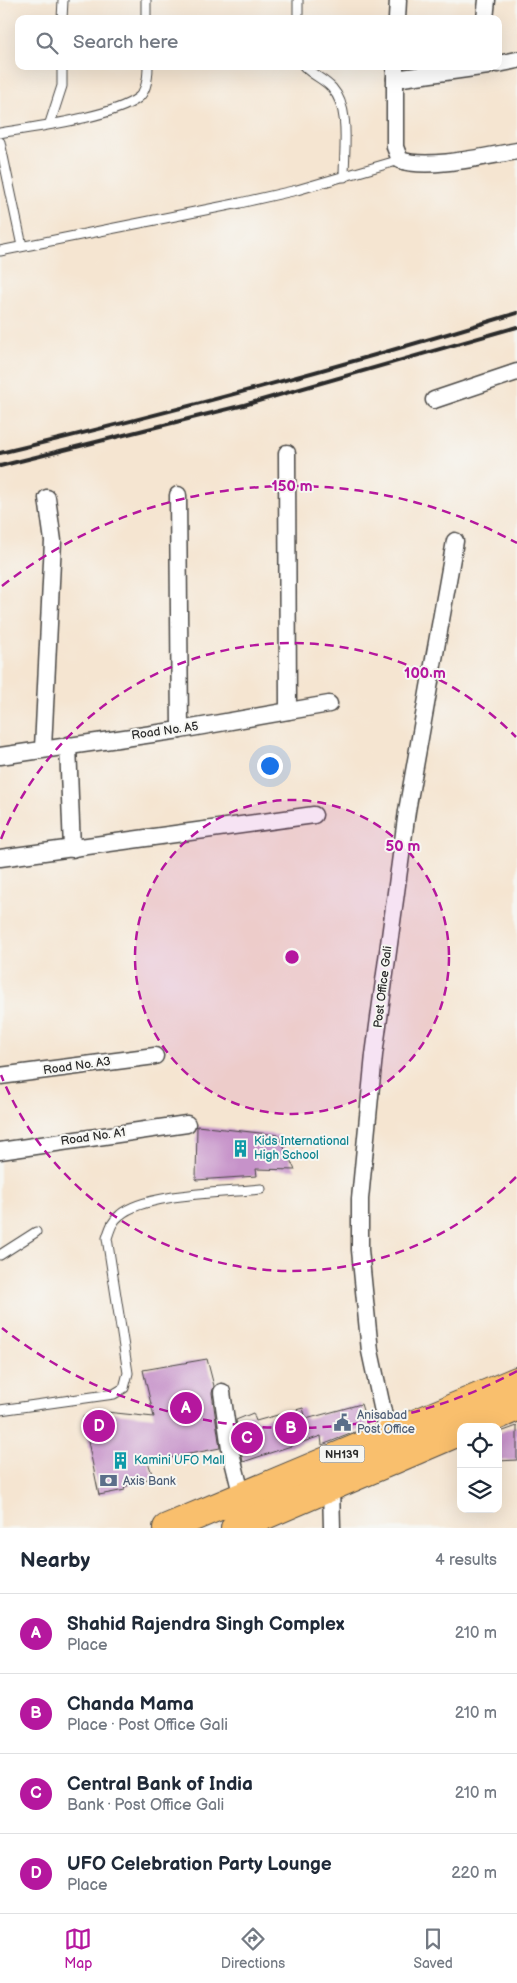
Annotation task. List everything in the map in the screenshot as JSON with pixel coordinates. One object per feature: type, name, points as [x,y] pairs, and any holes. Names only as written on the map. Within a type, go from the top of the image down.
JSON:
[{"type":"highway","name":"NH139","points":[[245,1518],[388,1435],[517,1381]]},
{"type":"highway","points":[[480,1423],[517,1407]]},
{"type":"highway","name":"NH139","points":[[168,1528],[245,1518],[331,1487],[457,1433]]},
{"type":"street","points":[[397,15],[398,0]]},
{"type":"street","points":[[485,15],[487,0]]},
{"type":"street","points":[[502,63],[517,60]]},
{"type":"street","points":[[430,70],[395,72],[395,146],[400,160],[416,164],[435,163],[517,151]]},
{"type":"street","points":[[434,400],[517,372]]},
{"type":"street","points":[[286,453],[288,711]]},
{"type":"street","points":[[178,495],[180,730]]},
{"type":"street","points":[[43,748],[53,541],[47,498]]},
{"type":"street","name":"Post Office Gali","points":[[388,1435],[370,1351],[360,1250],[360,1199],[374,1055],[407,811],[455,541]]},
{"type":"street","name":"Road No. A5","points":[[0,756],[68,744],[180,730],[329,704]]},
{"type":"street","points":[[68,744],[72,849]]},
{"type":"street","points":[[0,858],[314,815]]},
{"type":"street","name":"Road No. A3","points":[[0,1076],[155,1056]]},
{"type":"street","name":"Road No. A1","points":[[0,1151],[187,1124]]},
{"type":"street","points":[[222,1392],[230,1449],[245,1518]]},
{"type":"street","points":[[331,1487],[332,1528]]},
{"type":"lane","points":[[62,0],[62,15]]},
{"type":"lane","points":[[146,0],[146,15]]},
{"type":"lane","points":[[298,0],[298,15]]},
{"type":"lane","points":[[50,123],[62,86],[62,70]]},
{"type":"lane","points":[[0,133],[109,111],[138,98],[144,90],[147,70]]},
{"type":"lane","points":[[307,70],[331,87],[343,109],[344,177]]},
{"type":"lane","points":[[0,142],[22,246]]},
{"type":"lane","points":[[0,251],[240,203],[344,177],[400,160]]},
{"type":"lane","points":[[0,1410],[114,1394],[124,1388],[128,1374],[107,1238],[111,1224],[121,1214],[146,1202],[261,1189]]},
{"type":"lane","points":[[0,1255],[36,1232]]},
{"type":"building","name":"Kids International High School","points":[[197,1126],[278,1135],[295,1170],[256,1169],[257,1176],[196,1180]]},
{"type":"building","points":[[207,1359],[214,1386],[212,1393],[220,1448],[148,1462],[153,1477],[124,1487],[125,1490],[99,1495],[83,1417],[106,1412],[154,1417],[143,1370]]},
{"type":"building","points":[[361,1404],[368,1427],[322,1445],[321,1436],[243,1462],[236,1420],[253,1413],[256,1421],[303,1408],[306,1419]]},
{"type":"building","points":[[517,1426],[517,1460],[502,1461],[502,1432]]},
{"type":"railway","points":[[0,453],[260,387],[517,313]]},
{"type":"railway","points":[[0,466],[244,405],[517,327]]},
{"type":"place","name":"Kids International High School","points":[[240,1148]]},
{"type":"place","name":"Shahid Rajendra Singh Complex","points":[[186,1408]]},
{"type":"place","name":"Anisabad Post Office","points":[[343,1422]]},
{"type":"place","name":"UFO Celebration Party Lounge","points":[[99,1426]]},
{"type":"place","name":"Chanda Mama","points":[[291,1428]]},
{"type":"place","name":"Central Bank of India","points":[[247,1438]]},
{"type":"place","name":"Kamini UFO Mall","points":[[120,1460]]},
{"type":"place","name":"Axis Bank","points":[[109,1481]]}]
